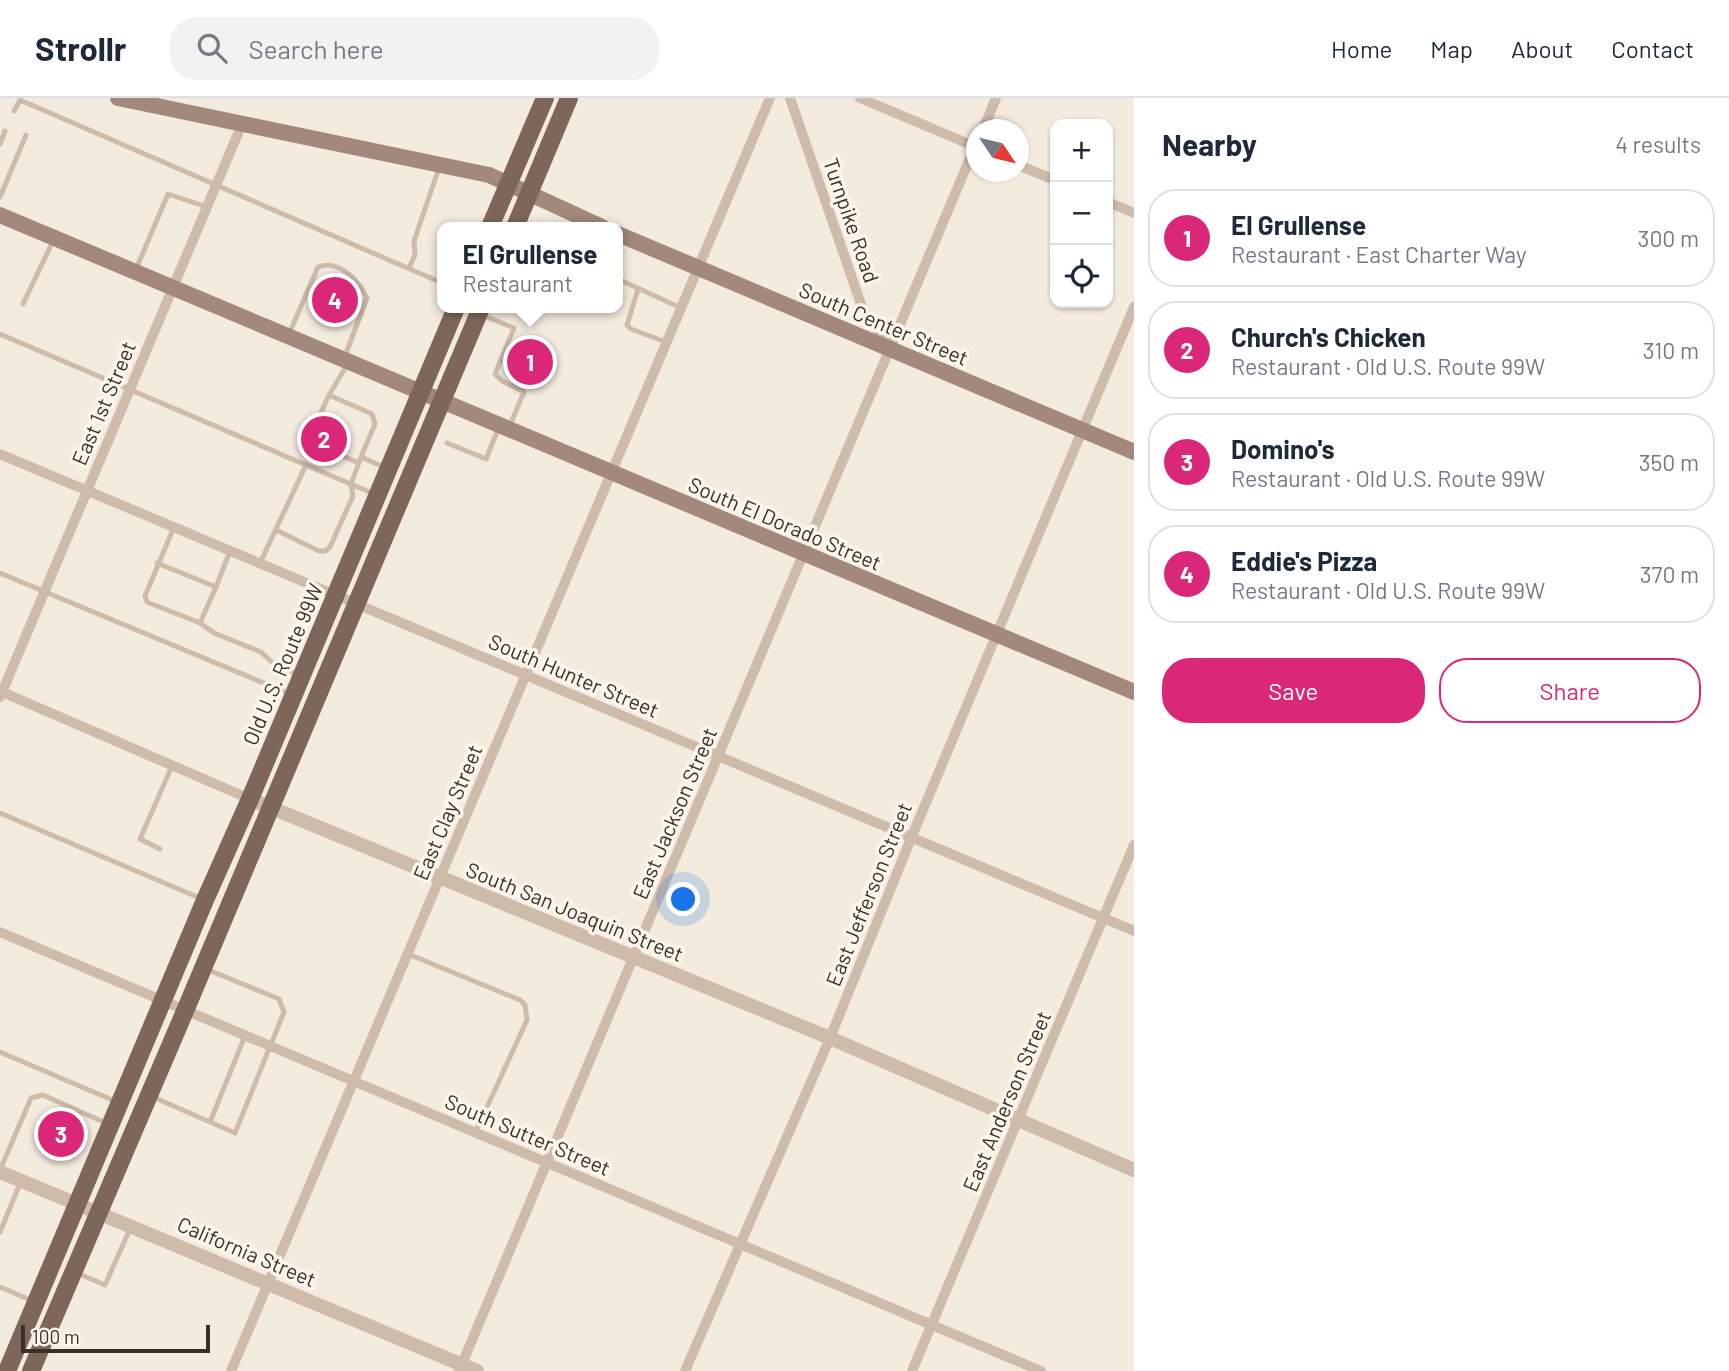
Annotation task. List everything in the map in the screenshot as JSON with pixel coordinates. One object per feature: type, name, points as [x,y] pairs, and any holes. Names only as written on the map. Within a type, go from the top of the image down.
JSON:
[{"type":"main road","points":[[118,98],[489,175],[588,222]]},
{"type":"main road","points":[[492,222],[545,98]]},
{"type":"main road","points":[[517,222],[569,98]]},
{"type":"main road","points":[[0,215],[420,392]]},
{"type":"main road","name":"South Center Street","points":[[623,242],[697,269],[890,348],[1134,452]]},
{"type":"main road","name":"Old U.S. Route 99W","points":[[6,1360],[36,1302],[78,1205],[454,313]]},
{"type":"main road","points":[[31,1371],[186,1011],[479,313]]},
{"type":"main road","name":"South El Dorado Street","points":[[420,392],[1134,692]]},
{"type":"street","name":"East Clay Street","points":[[231,1371],[770,98]]},
{"type":"street","name":"Turnpike Road","points":[[790,98],[863,310],[890,348]]},
{"type":"street","points":[[860,98],[966,142]]},
{"type":"street","points":[[987,119],[996,98]]},
{"type":"street","name":"East 1st Street","points":[[1,693],[242,124]]},
{"type":"street","name":"East Jackson Street","points":[[460,1368],[966,169]]},
{"type":"street","points":[[1029,169],[1050,178]]},
{"type":"street","points":[[1113,204],[1134,213]]},
{"type":"street","name":"East Jefferson Street","points":[[685,1371],[830,1038],[1134,307]]},
{"type":"street","name":"South Hunter Street","points":[[0,454],[1134,931]]},
{"type":"street","name":"South San Joaquin Street","points":[[1,693],[270,808],[830,1038],[1134,1170]]},
{"type":"street","name":"East Anderson Street","points":[[912,1371],[1134,845]]},
{"type":"street","name":"South Sutter Street","points":[[0,932],[1041,1371]]},
{"type":"street","name":"California Street","points":[[0,1171],[268,1283],[460,1368],[477,1371]]},
{"type":"lane","points":[[13,111],[20,99],[437,280]]},
{"type":"lane","points":[[0,144],[5,131]]},
{"type":"lane","points":[[0,197],[26,135]]},
{"type":"lane","points":[[409,268],[415,255],[414,241],[439,165]]},
{"type":"lane","points":[[0,173],[8,177]]},
{"type":"lane","points":[[135,272],[168,194],[207,207]]},
{"type":"lane","points":[[23,304],[54,238]]},
{"type":"lane","points":[[288,337],[318,267],[335,266],[349,273],[367,298],[346,361],[310,436],[317,446],[388,469]]},
{"type":"lane","points":[[623,282],[681,308]]},
{"type":"lane","points":[[638,289],[627,325],[666,342]]},
{"type":"lane","points":[[447,443],[486,459],[524,392],[502,381],[495,374],[514,328],[484,313]]},
{"type":"lane","points":[[0,334],[377,495]]},
{"type":"lane","points":[[276,530],[319,551],[325,551],[330,547],[353,496],[352,484],[375,424],[372,414],[329,394]]},
{"type":"lane","points":[[260,563],[306,465]]},
{"type":"lane","points":[[174,527],[145,596],[147,602],[261,652],[275,665],[301,676]]},
{"type":"lane","points":[[200,623],[230,551]]},
{"type":"lane","points":[[158,564],[216,587]]},
{"type":"lane","points":[[0,573],[293,695]]},
{"type":"lane","points":[[160,849],[140,839],[172,766]]},
{"type":"lane","points":[[0,813],[205,900]]},
{"type":"lane","points":[[408,954],[520,1000],[525,1006],[527,1020],[475,1132]]},
{"type":"lane","points":[[149,1095],[235,1133],[284,1012],[279,999],[203,968]]},
{"type":"lane","points":[[210,1122],[245,1036]]},
{"type":"lane","points":[[0,1052],[120,1103]]},
{"type":"lane","points":[[0,1171],[31,1098],[43,1096],[111,1125]]},
{"type":"lane","points":[[0,1232],[21,1181]]},
{"type":"lane","points":[[74,1272],[105,1285],[131,1226]]},
{"type":"lane","points":[[0,1287],[36,1302]]},
{"type":"place","name":"Eddie's Pizza","points":[[335,300]]},
{"type":"place","name":"El Grullense","points":[[530,362]]},
{"type":"place","name":"Church's Chicken","points":[[324,439]]},
{"type":"place","name":"Domino's","points":[[61,1134]]}]
